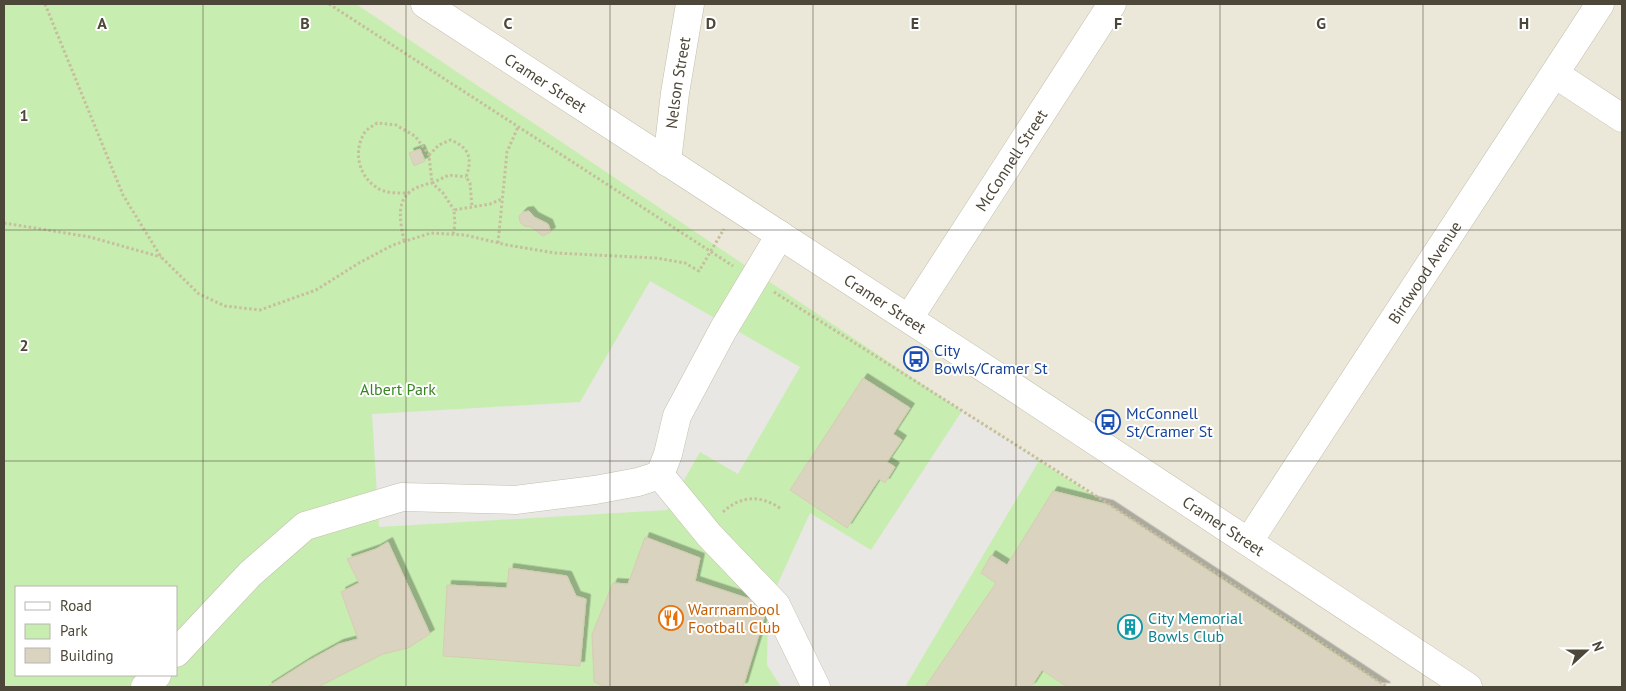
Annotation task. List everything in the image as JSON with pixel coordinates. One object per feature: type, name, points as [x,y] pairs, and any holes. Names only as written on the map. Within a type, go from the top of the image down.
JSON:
[{"type":"street","name":"Cramer Street","points":[[425,4],[909,318],[1468,687]]},
{"type":"street","name":"Nelson Street","points":[[667,162],[675,93],[690,4]]},
{"type":"street","name":"McConnell Street","points":[[909,318],[1112,4]]},
{"type":"street","name":"Birdwood Avenue","points":[[1249,541],[1600,4]]},
{"type":"street","points":[[1555,74],[1622,118]]},
{"type":"street","points":[[178,651],[250,574],[305,526],[402,497],[516,500],[595,490],[638,482],[660,474],[668,454],[677,416],[723,330],[780,235]]},
{"type":"street","points":[[660,474],[707,532],[776,605],[816,687]]},
{"type":"street","points":[[145,687],[156,676]]},
{"type":"path","points":[[45,4],[123,195],[161,257],[199,294],[225,306],[260,310],[316,290],[359,263],[393,245],[431,233],[465,235],[555,253],[656,258],[685,263],[699,271],[737,207]]},
{"type":"path","points":[[329,4],[710,252],[989,428],[1312,636],[1387,687]]},
{"type":"path","points":[[410,193],[393,193],[376,188],[363,174],[357,152],[366,131],[377,123],[396,125],[415,136],[429,155],[432,183],[443,193],[454,210],[455,225],[453,234]]},
{"type":"path","points":[[498,243],[507,152],[518,127]]},
{"type":"path","points":[[429,155],[439,145],[450,140],[461,144],[469,154],[469,167],[466,177]]},
{"type":"path","points":[[404,241],[399,217],[404,198],[418,186],[432,183],[449,175],[466,177],[470,183],[472,208]]},
{"type":"path","points":[[454,210],[490,204],[502,199]]},
{"type":"path","points":[[4,223],[90,237],[161,257]]},
{"type":"path","points":[[707,532],[726,509],[737,502],[758,498],[771,502],[781,509]]},
{"type":"shaded area","points":[[4,4],[1622,4],[1622,687],[4,687]]},
{"type":"shaded area","points":[[650,281],[800,367],[738,474],[700,452],[667,510],[379,527],[372,414],[580,402]]},
{"type":"shaded area","points":[[962,411],[1039,461],[905,687],[781,687],[767,665],[768,605],[810,513],[871,550]]},
{"type":"green space","name":"Albert Park","points":[[4,4],[356,4],[962,411],[1312,636],[1387,687],[4,687]]},
{"type":"building","points":[[420,149],[425,161],[414,166],[409,153]]},
{"type":"building","points":[[529,211],[534,217],[548,224],[551,232],[543,236],[531,227],[524,226],[520,222],[519,216],[523,212]]},
{"type":"building","points":[[863,378],[910,408],[893,434],[902,440],[887,462],[895,467],[885,483],[879,479],[847,528],[790,490]]},
{"type":"building","name":"City Memorial Bowls Club","points":[[1053,491],[1109,505],[1386,687],[1067,687],[1042,670],[1031,687],[925,687],[996,583],[981,573],[991,555],[1007,565]]},
{"type":"building","points":[[645,537],[700,558],[695,581],[768,605],[743,687],[606,687],[594,682],[592,634],[613,583],[628,584]]},
{"type":"building","points":[[388,542],[430,634],[408,648],[383,654],[318,687],[267,687],[339,644],[358,639],[341,592],[359,583],[347,559],[376,549]]},
{"type":"building","points":[[509,568],[567,576],[576,596],[586,599],[580,666],[443,656],[447,585],[507,588]]},
{"type":"place","name":"City Bowls/Cramer St","points":[[916,359]]},
{"type":"place","name":"McConnell St/Cramer St","points":[[1108,422]]},
{"type":"place","name":"Warrnambool Football Club","points":[[671,618]]},
{"type":"place","name":"City Memorial Bowls Club","points":[[1130,627]]}]
